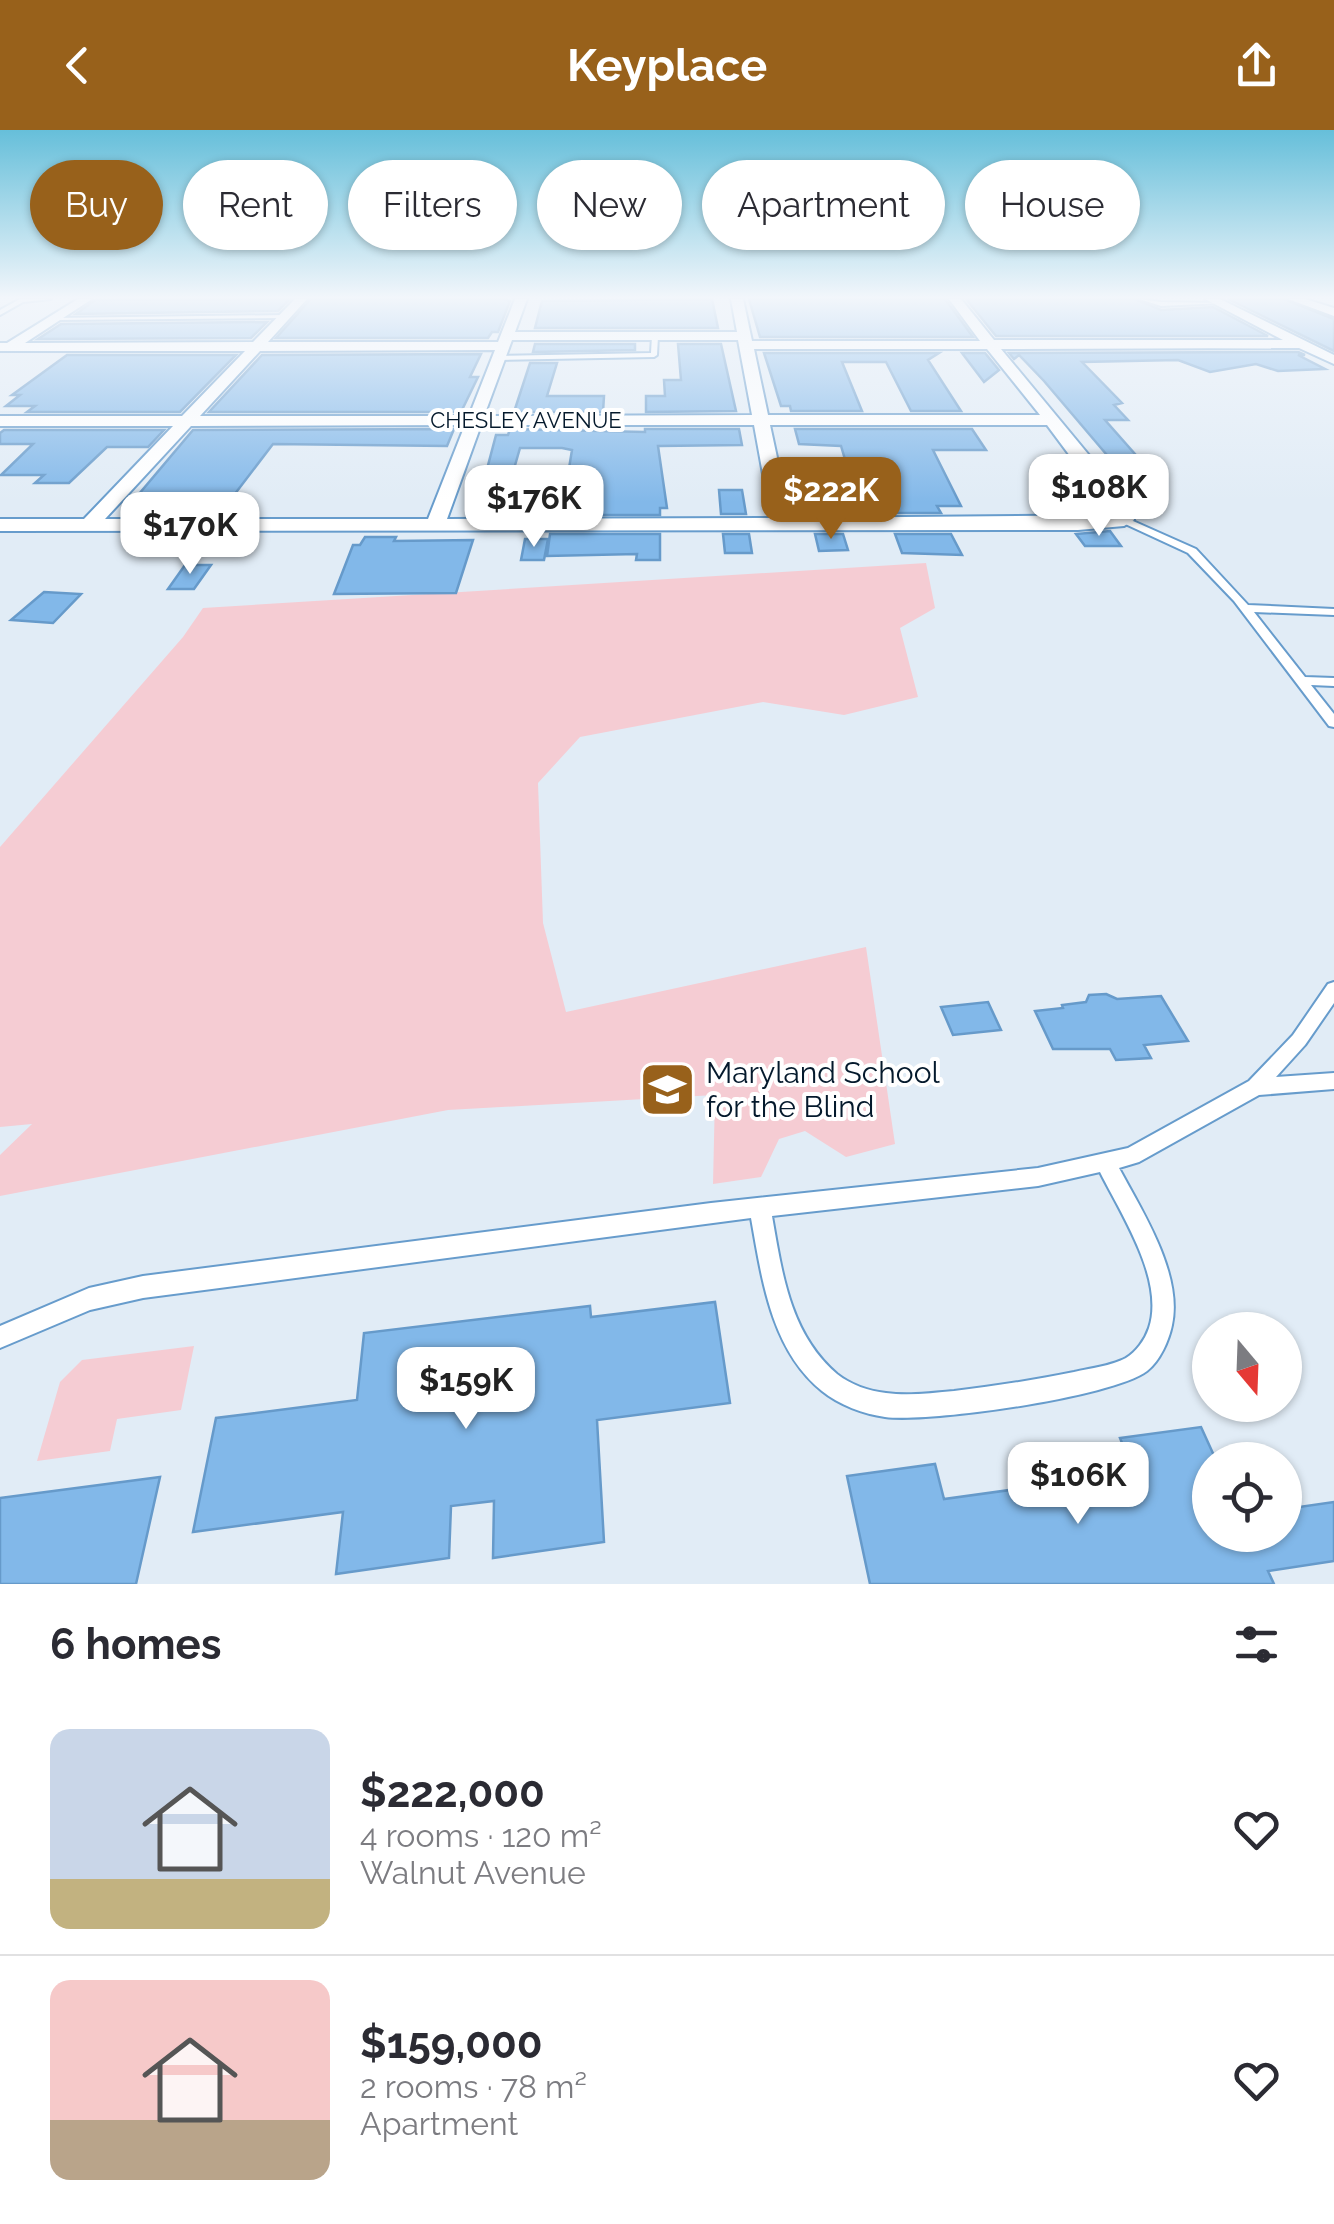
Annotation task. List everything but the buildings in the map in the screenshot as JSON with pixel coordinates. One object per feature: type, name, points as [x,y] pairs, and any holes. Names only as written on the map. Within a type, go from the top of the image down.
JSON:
[{"type":"street","points":[[90,524],[237,367]]},
{"type":"street","points":[[435,525],[495,367]]},
{"type":"street","points":[[751,367],[782,524]]},
{"type":"street","points":[[0,524],[1078,524],[1124,520],[1124,510],[1007,367]]},
{"type":"street","name":"CHESLEY AVENUE","points":[[0,420],[1052,420]]},
{"type":"lane","points":[[1124,520],[1186,546],[1246,608],[1334,723]]},
{"type":"lane","points":[[1246,608],[1334,612]]},
{"type":"lane","points":[[1303,682],[1334,682]]},
{"type":"lane","points":[[0,1337],[89,1299],[143,1286],[1021,1179],[1106,1164],[1145,1149],[1256,1087],[1299,1040],[1334,990]]},
{"type":"lane","points":[[1256,1087],[1334,1081]]},
{"type":"lane","points":[[760,1210],[776,1288],[792,1339],[810,1364],[832,1384],[862,1400],[893,1407],[1007,1394],[1115,1376],[1139,1364],[1153,1345],[1162,1321],[1155,1269],[1106,1164]]},
{"type":"shaded area","points":[[926,563],[935,608],[900,628],[918,697],[844,715],[763,702],[580,737],[538,783],[543,923],[566,1012],[866,947],[895,1144],[846,1157],[805,1131],[779,1139],[761,1177],[713,1184],[715,1095],[448,1110],[0,1196],[0,1155],[32,1124],[0,1127],[0,847],[183,637],[203,608]]},
{"type":"shaded area","points":[[194,1346],[181,1410],[117,1419],[110,1451],[37,1461],[60,1382],[82,1360]]},
{"type":"place","name":"Maryland School for the Blind","points":[[667,1089]]}]
